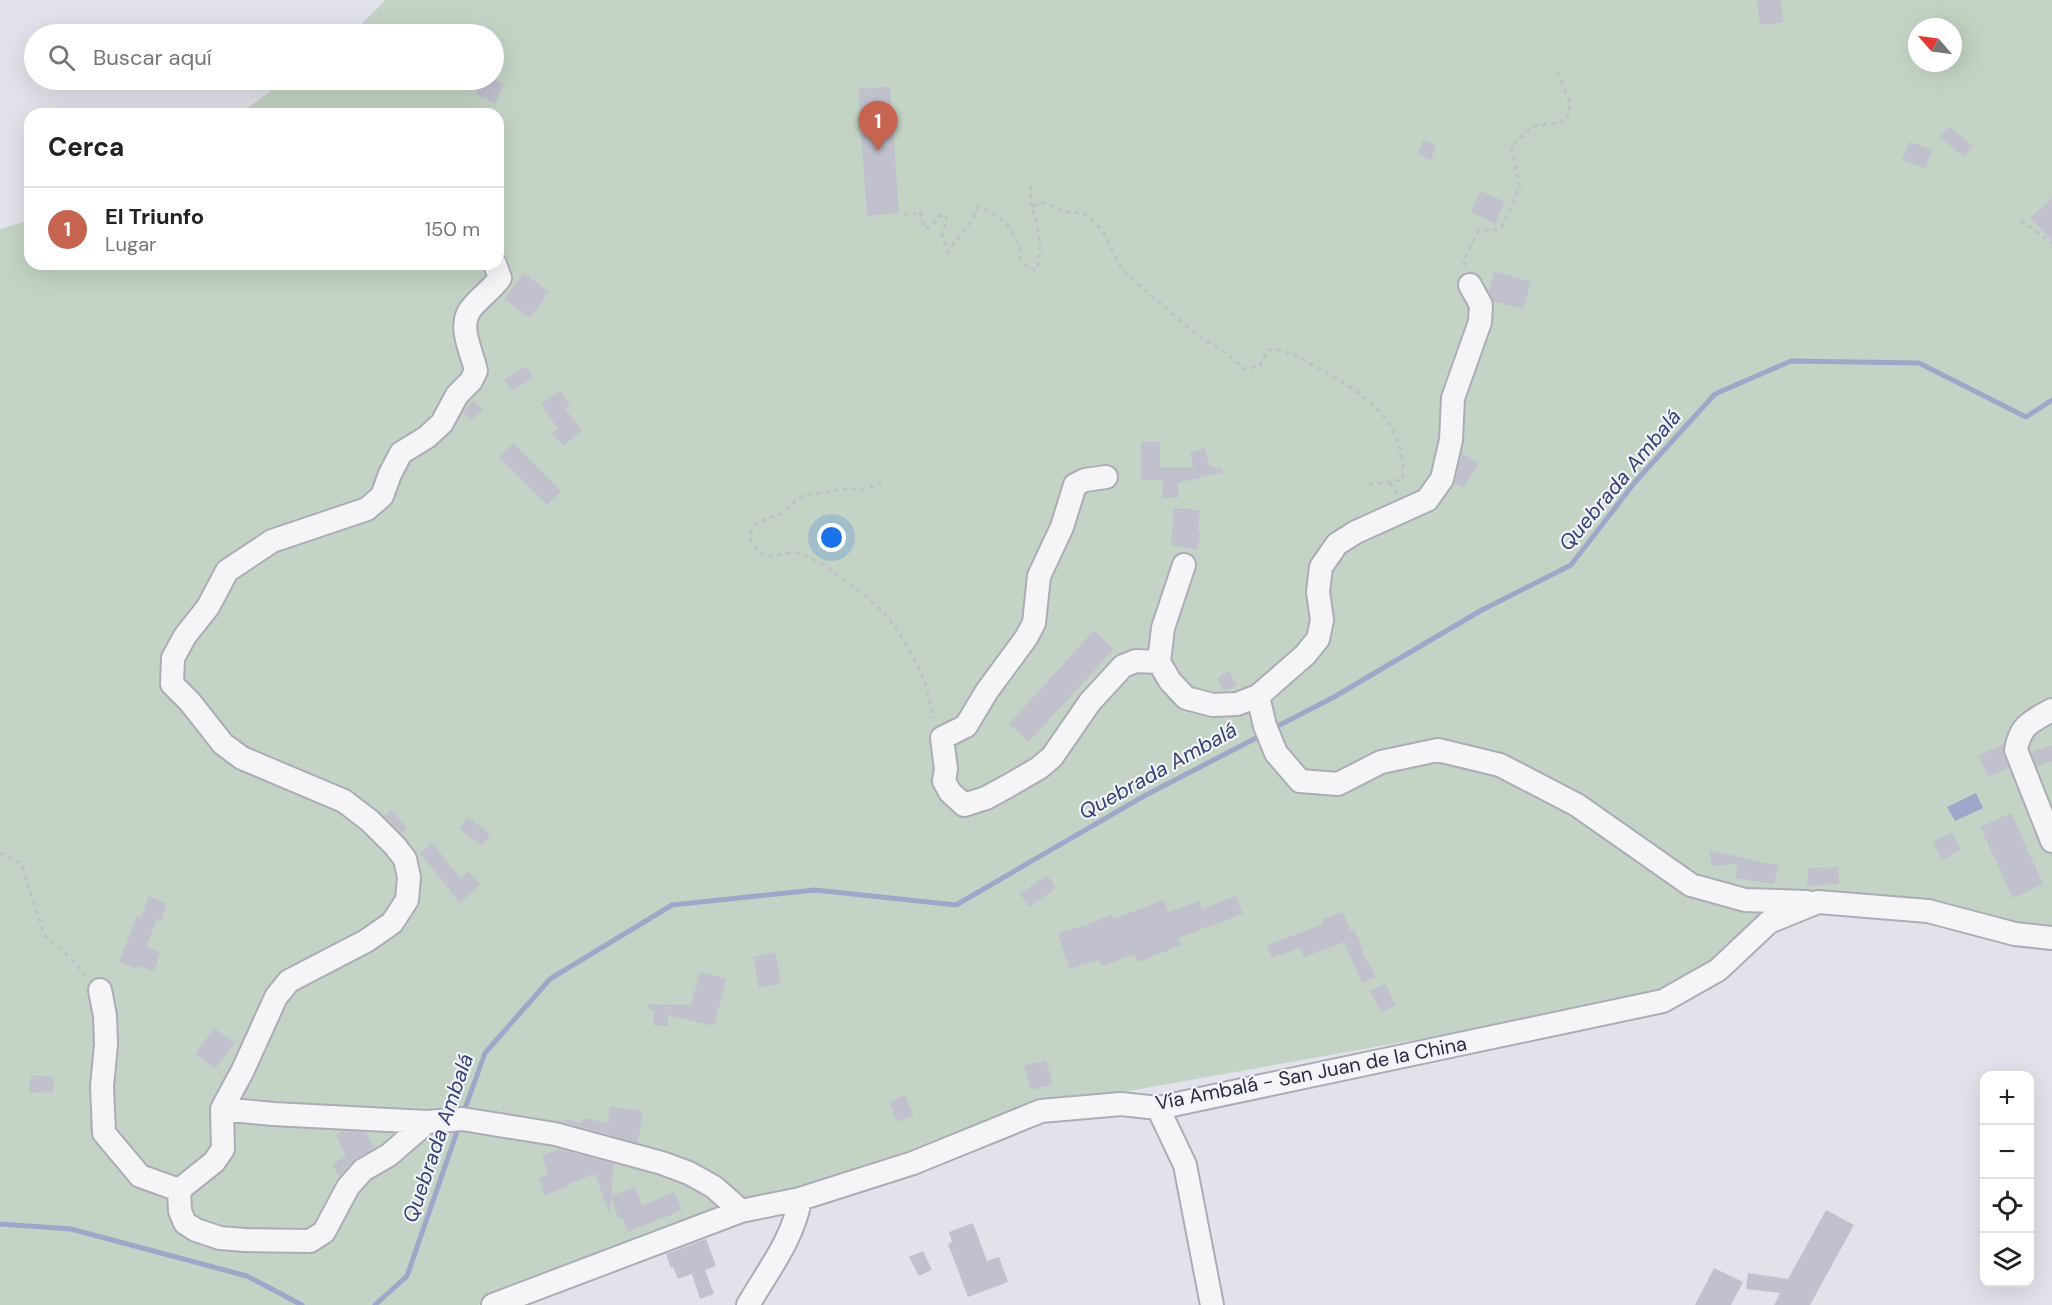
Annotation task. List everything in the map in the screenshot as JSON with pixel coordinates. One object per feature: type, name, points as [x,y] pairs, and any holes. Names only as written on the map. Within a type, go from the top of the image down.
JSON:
[{"type":"street","points":[[179,1190],[214,1162],[223,1149],[222,1109],[243,1070],[276,996],[289,981],[366,941],[392,923],[408,900],[409,877],[405,859],[395,846],[370,821],[344,801],[242,758],[223,744],[190,702],[172,684],[173,658],[185,636],[208,607],[227,572],[272,541],[367,509],[382,496],[401,453],[427,437],[442,423],[457,395],[471,381],[476,371],[466,341],[465,318],[472,306],[493,288],[500,278],[497,270]]},
{"type":"street","points":[[1184,565],[1163,628],[1159,662],[1170,681],[1186,698],[1213,705],[1238,704],[1258,696],[1305,655],[1318,639],[1322,620],[1318,592],[1321,567],[1337,544],[1356,532],[1427,500],[1442,479],[1451,440],[1453,398],[1480,322],[1481,305],[1470,285]]},
{"type":"street","points":[[1106,477],[1075,484],[1062,527],[1039,576],[1034,623],[1026,639],[987,691],[966,726],[942,738],[946,769],[944,781],[950,792],[964,805],[986,798],[1039,768],[1053,757],[1090,702],[1123,666],[1136,661],[1159,662]]},
{"type":"street","points":[[1258,696],[1265,726],[1276,753],[1300,781],[1338,784],[1381,762],[1438,750],[1500,765],[1577,805],[1691,885],[1745,900],[1818,903]]},
{"type":"street","points":[[2052,710],[2026,724],[2018,738],[2016,750],[2052,841]]},
{"type":"street","name":"Vía Ambalá - San Juan de la China","points":[[493,1305],[741,1211],[800,1199],[913,1163],[1041,1111],[1121,1104],[1158,1107],[1663,1001],[1718,970],[1768,922],[1818,903],[1928,911],[2015,934],[2052,938]]},
{"type":"street","points":[[100,990],[105,1016],[106,1045],[102,1086],[104,1133],[140,1176],[179,1190]]},
{"type":"street","points":[[1158,1107],[1185,1165],[1212,1305]]},
{"type":"street","points":[[222,1109],[427,1122],[462,1119],[555,1134],[662,1163],[689,1173],[714,1187],[741,1211]]},
{"type":"street","points":[[179,1190],[180,1211],[185,1222],[196,1230],[220,1238],[310,1241],[324,1232],[348,1187],[363,1170],[389,1155],[427,1122]]},
{"type":"street","points":[[748,1305],[792,1229],[800,1199]]},
{"type":"path","points":[[1470,285],[1463,262],[1478,231],[1501,229],[1520,187],[1511,146],[1534,126],[1567,121],[1570,102],[1557,73]]},
{"type":"path","points":[[904,214],[912,215],[920,211],[924,228],[932,226],[939,216],[946,215],[942,237],[949,252],[957,236],[972,222],[978,207],[994,212],[1013,230],[1020,248],[1021,262],[1036,271],[1040,247],[1039,229],[1030,199],[1033,193],[1029,184],[1032,182]]},
{"type":"path","points":[[1032,207],[1039,202],[1064,212],[1083,213],[1102,230],[1122,270],[1197,336],[1222,350],[1245,369],[1260,366],[1266,350],[1274,348],[1305,361],[1368,398],[1388,420],[1404,461],[1403,479],[1390,483],[1367,484]]},
{"type":"path","points":[[2021,220],[2052,243]]},
{"type":"path","points":[[882,482],[866,489],[845,489],[802,496],[780,515],[753,526],[750,536],[755,548],[766,556],[790,553],[803,555],[817,562],[884,613],[906,645],[922,675],[929,706],[942,738]]},
{"type":"path","points":[[0,853],[21,863],[44,935],[70,958],[100,990]]},
{"type":"green space","points":[[385,0],[2052,0],[2052,938],[1818,902],[1661,996],[1039,1107],[801,1186],[478,1305],[0,1305],[0,229],[24,222],[24,270],[504,270],[504,108],[247,108],[272,90],[504,90],[504,24],[362,24]]},
{"type":"water","points":[[1976,793],[1983,808],[1955,821],[1947,807]]},
{"type":"building","points":[[1757,0],[1781,0],[1783,22],[1760,25]]},
{"type":"building","points":[[890,87],[899,213],[867,216],[858,89]]},
{"type":"building","points":[[477,90],[501,90],[495,104],[475,94]]},
{"type":"building","points":[[1949,126],[1973,146],[1964,157],[1940,137]]},
{"type":"building","points":[[1423,140],[1436,145],[1431,160],[1417,154]]},
{"type":"building","points":[[1909,142],[1932,150],[1925,168],[1902,160]]},
{"type":"building","points":[[1481,191],[1505,202],[1495,224],[1471,212]]},
{"type":"building","points":[[2052,198],[2052,241],[2030,218]]},
{"type":"building","points":[[1494,271],[1531,282],[1523,309],[1493,301],[1489,291]]},
{"type":"building","points":[[524,273],[549,292],[530,318],[504,299]]},
{"type":"building","points":[[525,366],[533,377],[512,391],[504,380]]},
{"type":"building","points":[[560,391],[570,405],[565,409],[582,430],[563,446],[552,433],[558,429],[541,404]]},
{"type":"building","points":[[474,400],[483,410],[471,420],[463,412]]},
{"type":"building","points":[[1141,442],[1160,442],[1160,467],[1194,467],[1190,453],[1205,448],[1210,467],[1222,468],[1223,472],[1178,483],[1178,498],[1162,498],[1163,480],[1141,480]]},
{"type":"building","points":[[513,443],[561,491],[547,505],[499,458]]},
{"type":"building","points":[[1462,453],[1479,463],[1463,488],[1455,483]]},
{"type":"building","points":[[1174,508],[1200,510],[1198,531],[1201,532],[1197,550],[1171,545]]},
{"type":"building","points":[[1094,630],[1114,649],[1029,742],[1009,724]]},
{"type":"building","points":[[1229,671],[1237,686],[1224,691],[1217,678]]},
{"type":"building","points":[[2004,744],[2003,754],[2009,768],[1988,777],[1979,755]]},
{"type":"building","points":[[2052,745],[2052,761],[2037,767],[2031,752]]},
{"type":"building","points":[[391,810],[407,828],[401,833],[384,816]]},
{"type":"building","points":[[2011,813],[2043,884],[2013,898],[1980,827]]},
{"type":"building","points":[[468,817],[490,834],[482,846],[459,829]]},
{"type":"building","points":[[1952,832],[1961,850],[1942,860],[1933,842]]},
{"type":"building","points":[[432,843],[461,878],[468,871],[480,885],[460,903],[420,853]]},
{"type":"building","points":[[1709,850],[1779,866],[1774,884],[1735,878],[1738,864],[1712,866]]},
{"type":"building","points":[[1838,867],[1839,884],[1807,886],[1808,868]]},
{"type":"building","points":[[1047,875],[1056,888],[1029,907],[1020,894]]},
{"type":"building","points":[[149,896],[167,904],[161,921],[157,919],[146,947],[160,952],[154,971],[139,966],[137,969],[119,962],[137,916],[141,917]]},
{"type":"building","points":[[1236,896],[1243,914],[1178,938],[1181,945],[1138,962],[1135,954],[1102,966],[1099,960],[1069,969],[1058,933],[1087,925],[1112,914],[1113,919],[1164,900],[1168,912],[1200,901],[1202,909]]},
{"type":"building","points":[[1343,912],[1350,931],[1355,929],[1364,955],[1376,977],[1362,983],[1344,942],[1304,957],[1300,948],[1272,958],[1267,945],[1324,924],[1322,919]]},
{"type":"building","points":[[775,952],[781,983],[759,988],[753,957]]},
{"type":"building","points":[[700,972],[726,979],[714,1026],[668,1015],[668,1026],[654,1026],[654,1011],[648,1009],[649,1004],[691,1005]]},
{"type":"building","points":[[1385,984],[1396,1005],[1381,1012],[1370,991]]},
{"type":"building","points":[[214,1028],[235,1043],[215,1069],[195,1054]]},
{"type":"building","points":[[1046,1060],[1053,1084],[1031,1090],[1024,1066]]},
{"type":"building","points":[[31,1075],[54,1077],[53,1093],[29,1092]]},
{"type":"building","points":[[905,1095],[913,1115],[897,1122],[889,1102]]},
{"type":"building","points":[[610,1106],[643,1111],[638,1143],[564,1122],[565,1118],[582,1124],[583,1118],[608,1123]]},
{"type":"building","points":[[343,1131],[366,1132],[374,1148],[356,1159],[339,1176],[332,1165],[346,1156],[336,1135]]},
{"type":"building","points":[[559,1149],[614,1164],[611,1196],[635,1187],[642,1206],[674,1192],[682,1210],[628,1232],[623,1218],[619,1219],[611,1198],[610,1215],[595,1174],[544,1195],[539,1178],[548,1175],[542,1155]]},
{"type":"building","points":[[1826,1210],[1854,1225],[1810,1305],[1774,1305],[1780,1293],[1746,1289],[1748,1273],[1788,1279]]},
{"type":"building","points":[[973,1223],[987,1261],[999,1257],[1008,1282],[968,1297],[948,1244],[952,1242],[949,1232]]},
{"type":"building","points":[[706,1239],[716,1266],[705,1270],[714,1294],[700,1299],[692,1274],[678,1279],[666,1254]]},
{"type":"building","points":[[923,1251],[932,1270],[919,1276],[909,1257]]},
{"type":"building","points":[[1714,1268],[1743,1282],[1731,1305],[1695,1305]]},
{"type":"waterway","name":"Quebrada Ambalá","points":[[1272,729],[1334,697],[1480,611],[1571,565],[1635,482],[1715,394],[1791,361],[1919,363],[2026,417],[2052,400]]},
{"type":"waterway","name":"Quebrada Ambalá","points":[[463,1114],[485,1053],[550,979],[672,905],[815,890],[956,905],[1144,796],[1262,735]]},
{"type":"waterway","name":"Quebrada Ambalá","points":[[375,1305],[407,1276],[459,1126]]},
{"type":"waterway","name":"Quebrada Ambalá","points":[[0,1224],[71,1229],[247,1276],[302,1305]]},
{"type":"place","name":"El Triunfo","points":[[878,151]]}]
